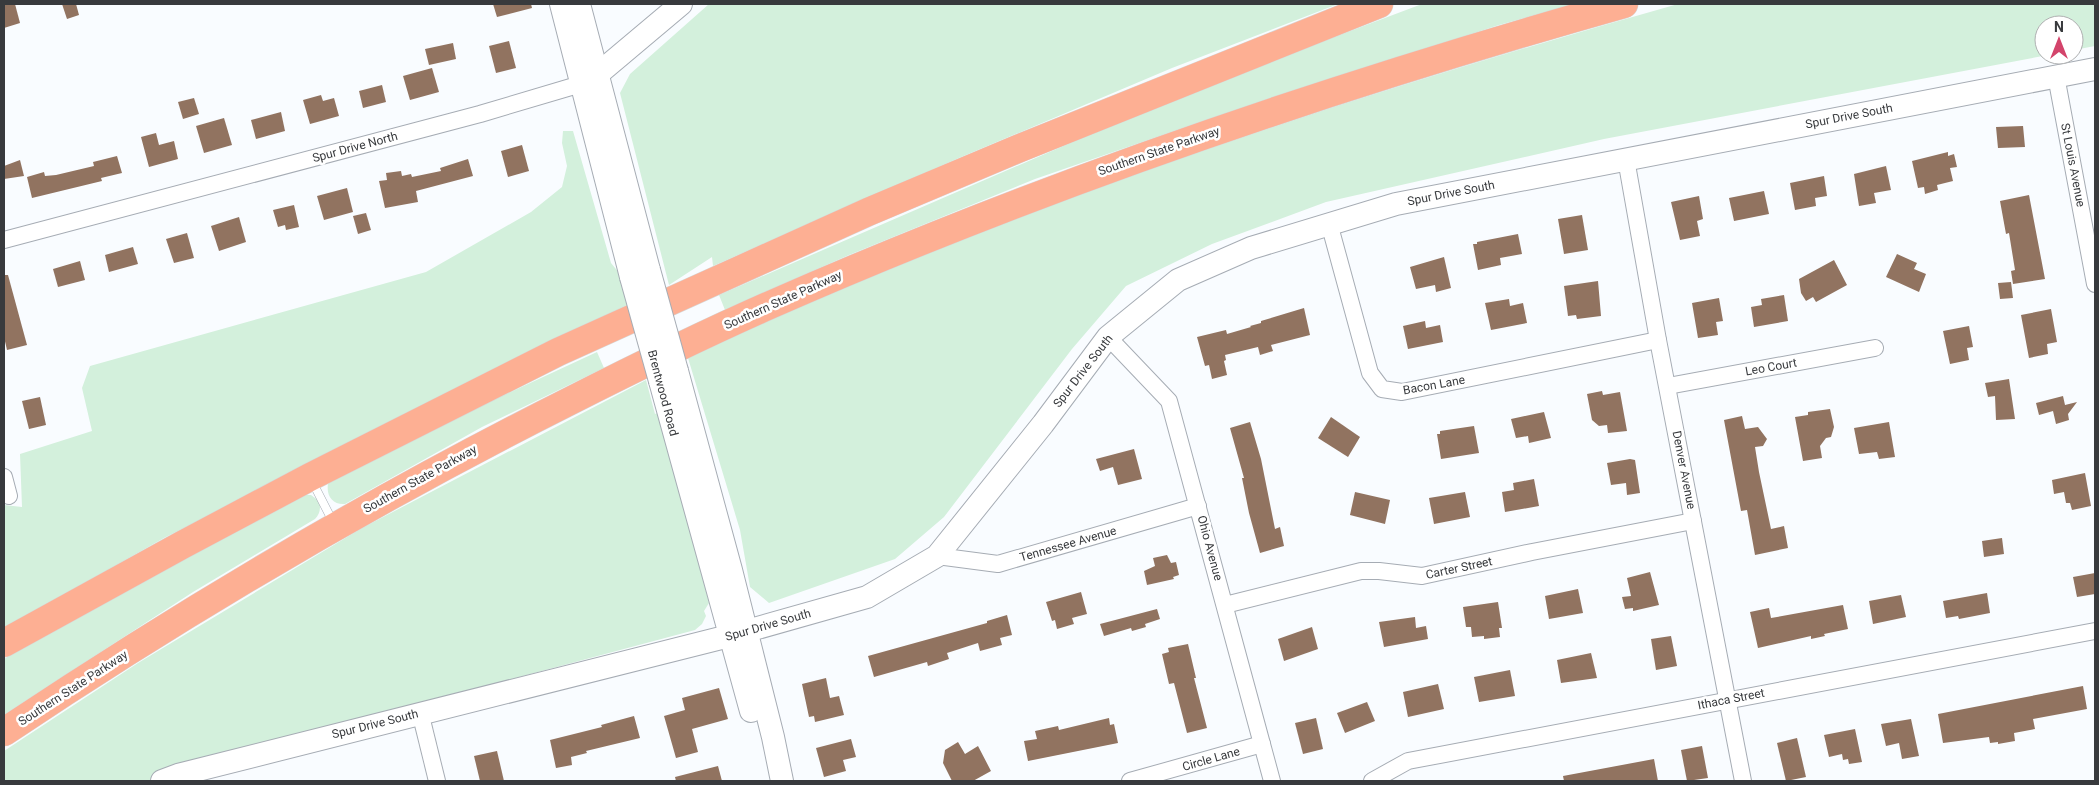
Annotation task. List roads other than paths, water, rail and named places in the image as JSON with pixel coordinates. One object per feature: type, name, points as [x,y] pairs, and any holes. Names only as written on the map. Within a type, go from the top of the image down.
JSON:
[{"type":"highway","points":[[4,643],[310,477],[558,352],[868,212],[1020,148],[1379,4]]},
{"type":"highway","name":"Southern State Parkway","points":[[4,732],[182,618],[335,526],[477,448],[636,368],[768,306],[926,238],[1084,177],[1240,122],[1399,70],[1624,4]]},
{"type":"street","name":"Brentwood Road","points":[[561,4],[590,79]]},
{"type":"street","name":"Brentwood Road","points":[[579,4],[590,79],[640,274],[737,634],[773,781]]},
{"type":"street","name":"Spur Drive North","points":[[4,240],[470,117],[590,79],[680,4]]},
{"type":"street","name":"Spur Drive South","points":[[162,781],[178,775],[420,712],[737,634],[867,597],[937,556],[1043,424],[1108,337],[1178,280],[1251,248],[1396,204],[2095,68]]},
{"type":"street","name":"St Louis Avenue","points":[[2056,76],[2095,284]]},
{"type":"street","name":"Denver Avenue","points":[[1626,158],[1658,340],[1743,781]]},
{"type":"street","name":"Bacon Lane","points":[[1329,223],[1370,373],[1382,389],[1402,392],[1658,340]]},
{"type":"street","name":"Ohio Avenue","points":[[1108,337],[1169,401],[1272,781]]},
{"type":"street","name":"Leo Court","points":[[1668,386],[1875,348]]},
{"type":"street","points":[[4,477],[9,496]]},
{"type":"street","name":"Tennessee Avenue","points":[[937,556],[998,564],[1198,506]]},
{"type":"street","name":"Carter Street","points":[[1225,605],[1361,571],[1422,576],[1532,552],[1694,521]]},
{"type":"street","name":"Ithaca Street","points":[[1372,781],[1408,761],[2095,631]]},
{"type":"street","name":"Brentwood Road","points":[[737,634],[773,736],[782,781]]},
{"type":"street","points":[[420,712],[438,781]]},
{"type":"street","name":"Circle Lane","points":[[1130,781],[1262,744]]},
{"type":"lane","points":[[310,477],[335,526]]}]
